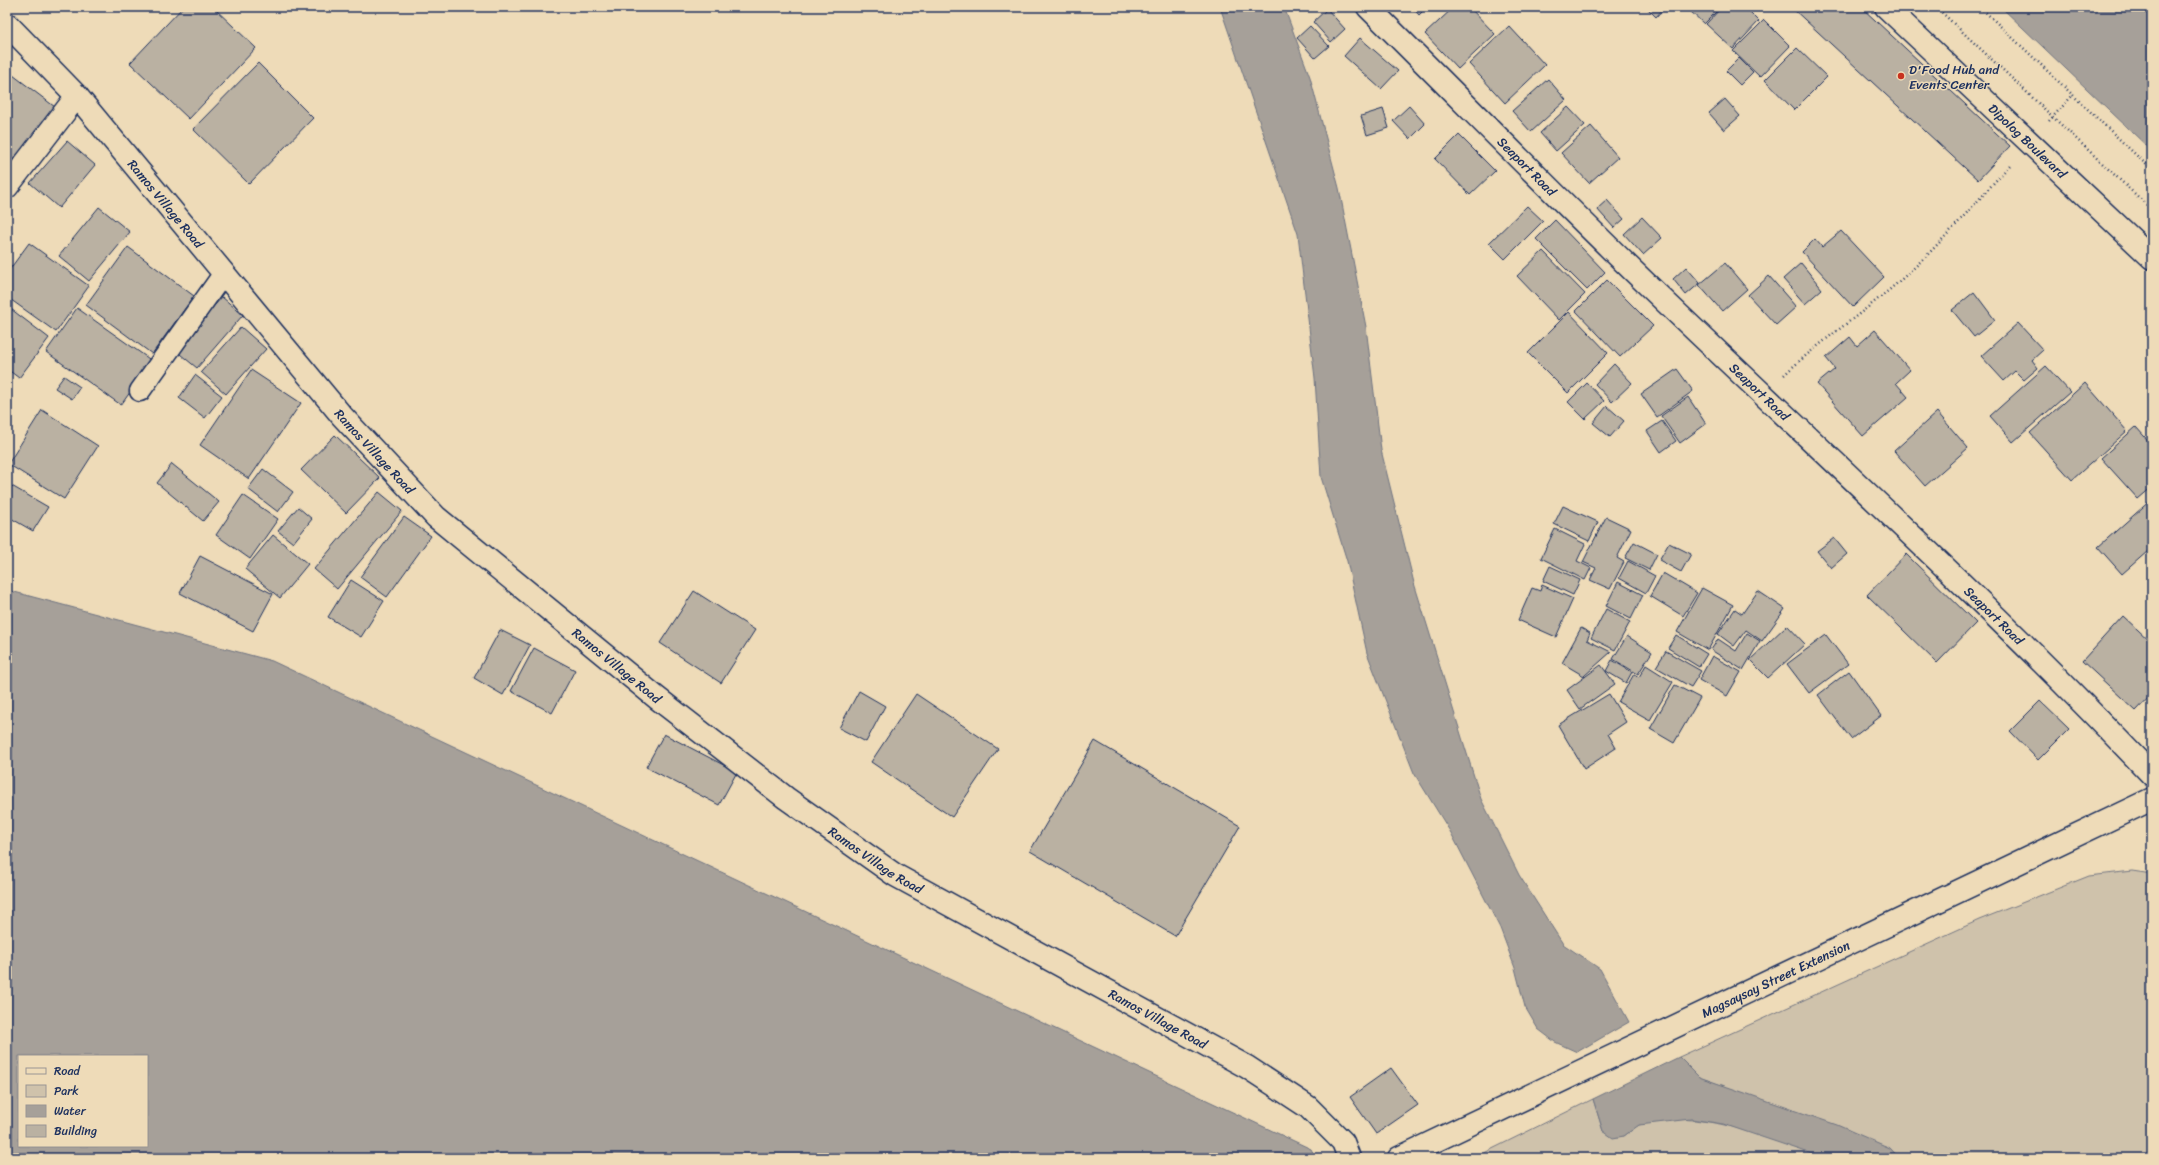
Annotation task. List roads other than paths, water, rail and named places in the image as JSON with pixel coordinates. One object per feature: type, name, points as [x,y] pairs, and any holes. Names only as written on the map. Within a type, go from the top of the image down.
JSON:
[{"type":"street","name":"Seaport Road","points":[[1368,7],[1652,288],[1984,604],[2076,695],[2152,775]]},
{"type":"street","name":"Dipolog Boulevard","points":[[1886,7],[2152,258]]},
{"type":"street","name":"Ramos Village Road","points":[[7,24],[77,96],[342,416],[436,517],[657,698],[786,798],[895,875],[1247,1067],[1308,1107],[1342,1142],[1349,1158]]},
{"type":"street","points":[[7,187],[77,96]]},
{"type":"street","name":"Magsaysay Street Extension","points":[[1399,1158],[2152,799]]},
{"type":"lane","points":[[140,391],[224,273]]},
{"type":"water","points":[[1220,7],[1284,7],[1310,77],[1339,188],[1366,327],[1381,450],[1414,583],[1481,799],[1519,875],[1563,944],[1600,969],[1629,1022],[1577,1052],[1555,1042],[1538,1029],[1525,1007],[1515,968],[1500,928],[1451,833],[1414,773],[1367,653],[1347,561],[1321,477],[1315,378],[1298,234]]},
{"type":"water","points":[[2001,7],[2152,7],[2152,151]]},
{"type":"water","points":[[7,590],[272,661],[1311,1149],[1316,1158],[7,1158]]},
{"type":"water","points":[[1679,1057],[1699,1077],[1837,1125],[1890,1148],[1899,1158],[1824,1158],[1723,1124],[1691,1119],[1639,1125],[1624,1136],[1613,1138],[1603,1131],[1593,1099]]},
{"type":"place","name":"D'Food Hub and Events Center","points":[[1901,76]]}]
